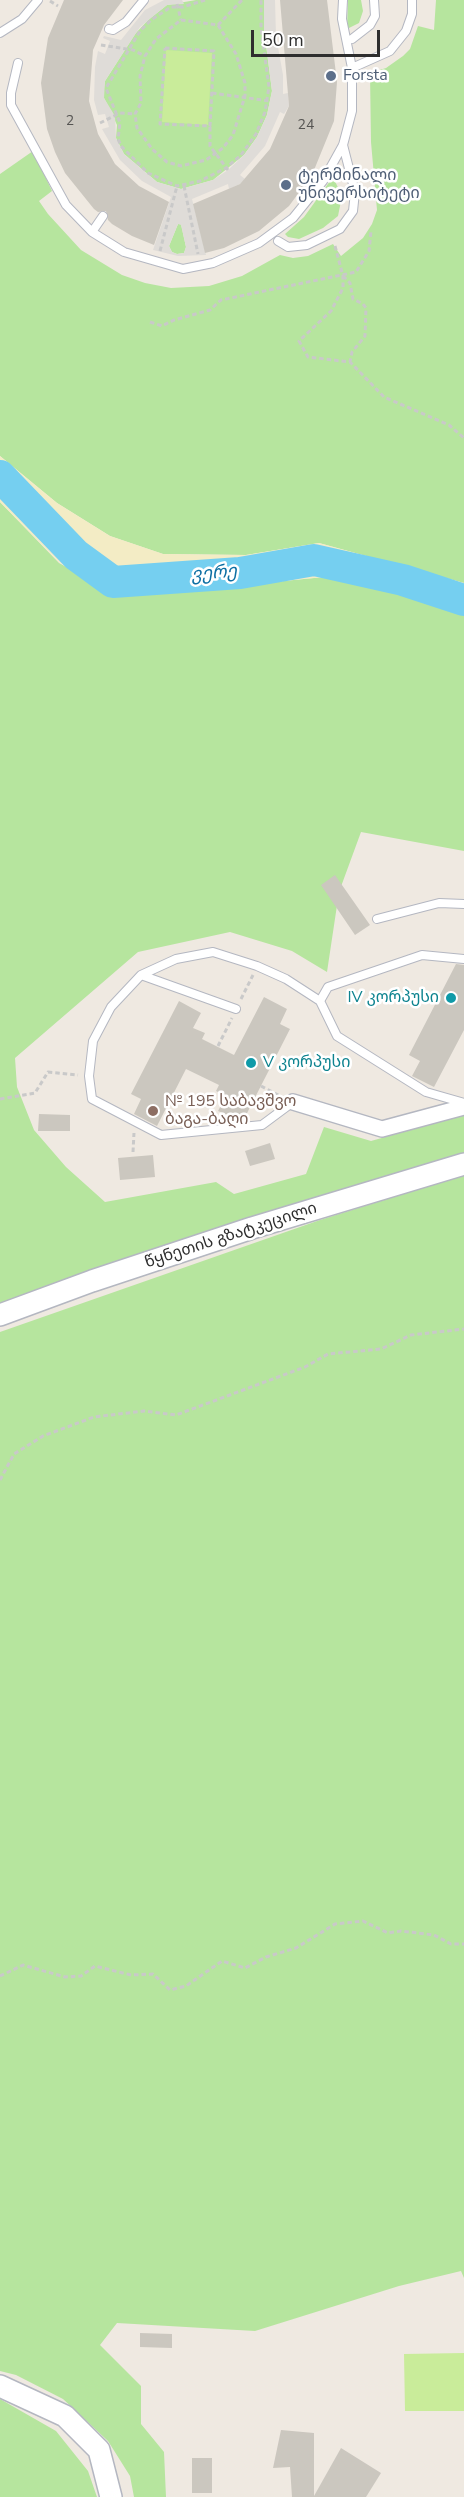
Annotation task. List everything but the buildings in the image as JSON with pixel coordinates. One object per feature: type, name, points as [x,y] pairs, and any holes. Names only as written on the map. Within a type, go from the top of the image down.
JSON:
[{"type":"main road","name":"წყნეთის გზატკეცილი","points":[[0,1315],[242,1231],[464,1164]]},
{"type":"main road","points":[[0,2386],[65,2416],[99,2450],[111,2497]]},
{"type":"street","points":[[292,1102],[382,1129],[464,1105]]},
{"type":"lane","points":[[0,33],[22,19],[38,0]]},
{"type":"lane","points":[[109,29],[113,30],[126,22],[144,0]]},
{"type":"lane","points":[[18,63],[11,93],[11,105],[66,205],[92,232],[124,252],[183,269],[200,266],[235,255],[260,243],[293,218],[323,181],[343,145],[352,111],[352,68],[342,19],[343,0]]},
{"type":"lane","points":[[352,39],[370,25],[375,16],[374,0]]},
{"type":"lane","points":[[352,68],[390,51],[406,31],[412,14],[412,0]]},
{"type":"lane","points":[[278,240],[288,247],[298,248],[340,229],[353,211],[355,192],[343,145]]},
{"type":"lane","points":[[92,232],[103,216]]},
{"type":"lane","points":[[377,919],[439,903],[464,904]]},
{"type":"lane","points":[[292,1102],[262,1125],[161,1135],[92,1099],[89,1076],[93,1041],[111,1007],[141,975],[176,959],[213,952],[257,966],[286,980],[320,1001],[337,1036],[426,1092],[464,1105]]},
{"type":"lane","points":[[320,1001],[328,987],[422,955],[464,959]]},
{"type":"lane","points":[[141,975],[236,1010]]},
{"type":"path","points":[[49,0],[58,6]]},
{"type":"path","points":[[206,0],[166,9],[151,20],[140,31],[106,88],[120,123],[118,138],[128,154],[148,173],[177,186],[184,186],[214,176],[227,169],[241,155],[256,134],[269,101],[269,74],[261,28],[261,0]]},
{"type":"path","points":[[218,25],[242,0]]},
{"type":"path","points":[[178,6],[181,20]]},
{"type":"path","points":[[181,20],[218,25],[236,54],[245,83],[245,96],[233,135],[216,154],[206,160],[181,166],[167,162],[144,139],[137,128],[135,114],[141,103],[140,76],[145,56],[156,39],[181,20]]},
{"type":"path","points":[[101,45],[129,50],[145,56]]},
{"type":"path","points":[[210,126],[160,124],[165,48],[214,51],[210,146],[227,169]]},
{"type":"path","points":[[212,93],[269,101]]},
{"type":"path","points":[[100,123],[117,115],[135,114]]},
{"type":"path","points":[[156,263],[177,186]]},
{"type":"path","points":[[184,186],[200,266]]},
{"type":"path","points":[[340,229],[338,244],[334,247],[343,276],[343,288],[331,311],[299,341],[310,360],[350,362],[384,397],[449,425],[464,438]]},
{"type":"path","points":[[150,322],[162,326],[174,320],[210,310],[221,300],[356,272],[369,251],[371,231]]},
{"type":"path","points":[[343,276],[350,283],[353,299],[366,308],[365,336],[352,352],[350,362]]},
{"type":"path","points":[[236,1010],[257,966]]},
{"type":"path","points":[[218,1046],[229,1024]]},
{"type":"path","points":[[0,1099],[35,1093],[48,1072],[89,1076]]},
{"type":"path","points":[[261,1086],[292,1102]]},
{"type":"path","points":[[133,1152],[135,1131]]},
{"type":"path","points":[[0,1480],[14,1454],[43,1436],[94,1417],[144,1411],[176,1415],[305,1367],[328,1354],[381,1349],[411,1335],[464,1329]]},
{"type":"path","points":[[0,1976],[23,1965],[65,1977],[81,1976],[94,1966],[131,1975],[153,1974],[170,1990],[186,1986],[222,1961],[245,1968],[266,1957],[296,1948],[335,1924],[363,1921],[388,1933],[401,1931],[434,1935],[451,1944],[464,1944]]},
{"type":"green space","points":[[196,0],[264,0],[264,29],[272,91],[267,115],[257,137],[244,155],[213,180],[181,189],[157,182],[124,154],[116,138],[117,125],[104,98],[104,88],[105,81],[135,34],[149,19],[167,5]]},
{"type":"green space","points":[[348,0],[361,0],[363,11],[359,23],[347,29]]},
{"type":"green space","points":[[436,0],[464,0],[464,583],[319,543],[246,555],[163,554],[110,536],[57,503],[0,456],[0,174],[33,151],[52,191],[39,201],[48,214],[81,250],[122,275],[145,283],[171,288],[209,286],[242,276],[280,255],[293,258],[308,256],[333,244],[341,256],[363,238],[377,210],[371,142],[370,73],[386,68],[403,56],[410,49],[418,26],[434,30]]},
{"type":"green space","points":[[166,50],[212,53],[208,125],[162,122]]},
{"type":"green space","points":[[333,177],[342,196],[338,216],[323,228],[299,239],[288,237],[285,234],[304,217]]},
{"type":"green space","points":[[178,224],[181,224],[186,247],[184,253],[177,254],[172,252],[169,246]]},
{"type":"green space","points":[[0,502],[59,563],[121,597],[324,577],[437,601],[464,611],[464,851],[361,832],[339,892],[327,972],[292,951],[230,932],[138,952],[15,1058],[17,1087],[34,1130],[66,1167],[105,1202],[216,1182],[234,1194],[306,1174],[324,1127],[371,1141],[464,1115],[464,1155],[0,1307]]},
{"type":"green space","points":[[464,1175],[464,2278],[461,2271],[399,2286],[255,2331],[117,2323],[100,2345],[141,2386],[141,2424],[164,2452],[166,2497],[134,2497],[130,2476],[108,2441],[63,2399],[16,2375],[0,2371],[0,1332],[320,1220]]},
{"type":"green space","points":[[464,2353],[464,2411],[405,2411],[404,2354]]},
{"type":"green space","points":[[0,2399],[56,2431],[88,2471],[97,2497],[0,2497]]},
{"type":"sand","points":[[0,456],[57,503],[110,536],[163,554],[246,555],[319,543],[464,583],[464,611],[437,601],[324,577],[121,597],[59,562],[0,502]]},
{"type":"shaded area","points":[[164,0],[182,0],[184,4],[167,5],[140,27],[105,81],[104,98],[115,116],[116,138],[124,154],[157,182],[181,189],[213,180],[228,170],[244,155],[257,137],[267,115],[272,91],[264,29],[264,0],[275,0],[276,36],[283,75],[283,94],[288,93],[289,106],[284,114],[280,112],[265,146],[240,175],[245,179],[240,184],[229,189],[228,184],[192,199],[206,255],[178,256],[153,250],[171,197],[142,181],[120,160],[102,129],[109,127],[105,114],[98,115],[94,100],[98,51],[105,54],[110,41],[103,38],[104,36],[121,40],[145,10]],"holes":[[[178,224],[181,225],[186,247],[184,253],[177,254],[172,252],[169,246]]]},
{"type":"waterway","name":"ვერე","points":[[0,476],[76,555],[113,582],[240,573],[314,560],[403,580],[464,600]]},
{"type":"place","name":"Forsta","points":[[331,76]]},
{"type":"place","name":"ტერმინალი უნივერსიტეტი","points":[[286,185]]},
{"type":"place","name":"IV კორპუსი","points":[[451,998]]},
{"type":"place","name":"V კორპუსი","points":[[251,1063]]},
{"type":"place","name":"№ 195 საბავშვო ბაგა-ბაღი","points":[[153,1111]]}]
